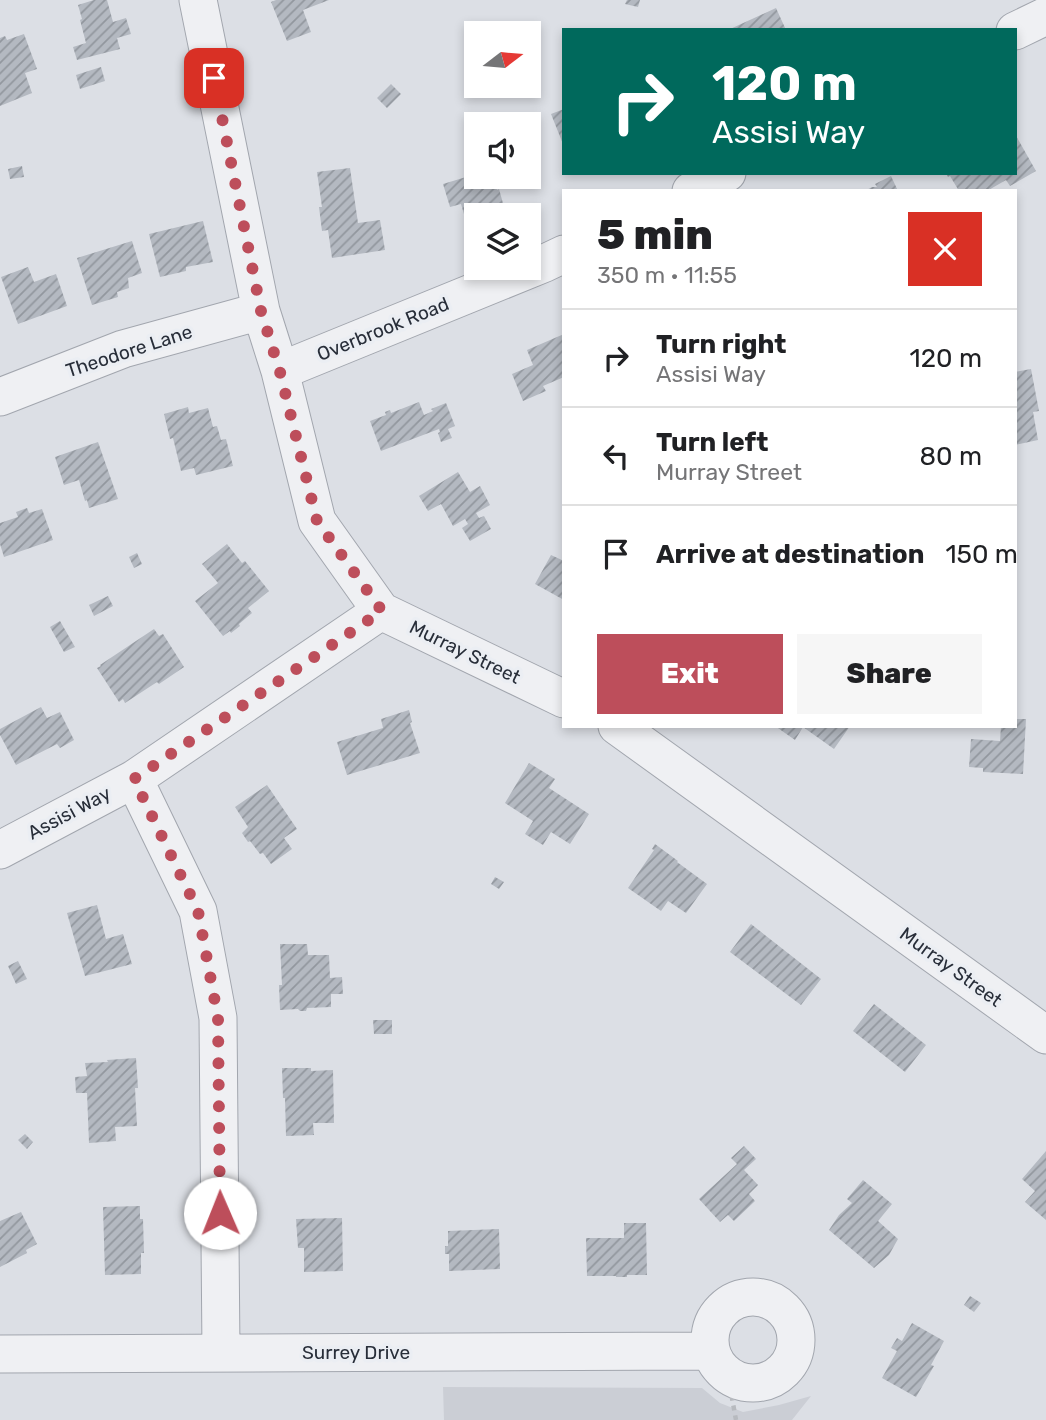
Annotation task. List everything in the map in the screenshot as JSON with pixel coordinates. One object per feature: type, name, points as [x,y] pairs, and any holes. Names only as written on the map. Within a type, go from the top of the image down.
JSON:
[{"type":"street","name":"Murray Street","points":[[198,0],[261,311],[280,372],[317,521],[382,611],[562,698]]},
{"type":"street","points":[[1017,30],[1046,16]]},
{"type":"street","points":[[695,189],[723,175]]},
{"type":"street","name":"Overbrook Road","points":[[280,372],[562,255]]},
{"type":"street","name":"Theodore Lane","points":[[0,397],[123,349],[261,311]]},
{"type":"street","name":"Assisi Way","points":[[0,850],[134,779],[382,611]]},
{"type":"street","name":"Murray Street","points":[[620,728],[1046,1035]]},
{"type":"street","points":[[134,779],[198,911],[218,1018],[221,1352]]},
{"type":"street","name":"Surrey Drive","points":[[0,1354],[221,1352],[720,1364]]},
{"type":"path","points":[[720,1364],[736,1420]]},
{"type":"shaded area","points":[[443,1387],[702,1388],[720,1403],[743,1412],[811,1396],[792,1420],[444,1420]]},
{"type":"building","points":[[94,0],[107,0],[113,22],[126,18],[131,34],[117,38],[120,49],[77,60],[73,47],[86,43],[78,5]]},
{"type":"building","points":[[329,0],[303,10],[311,32],[287,41],[271,2]]},
{"type":"building","points":[[627,0],[640,0],[638,7],[625,4]]},
{"type":"building","points":[[776,8],[785,28],[732,28]]},
{"type":"building","points":[[24,34],[37,69],[25,73],[32,93],[0,106],[0,38],[5,36],[7,40]]},
{"type":"building","points":[[101,67],[105,81],[80,89],[76,75]]},
{"type":"building","points":[[391,84],[401,94],[387,108],[377,98]]},
{"type":"building","points":[[562,110],[562,142],[551,114]]},
{"type":"building","points":[[1017,138],[1036,171],[1010,186],[1006,180],[990,189],[958,189],[950,176],[947,175],[1017,175]]},
{"type":"building","points":[[22,166],[24,177],[10,179],[8,169]]},
{"type":"building","points":[[350,168],[358,223],[380,220],[385,250],[332,258],[328,230],[322,231],[317,172]]},
{"type":"building","points":[[891,176],[897,189],[868,189],[877,187],[875,184]]},
{"type":"building","points":[[464,178],[464,189],[499,189],[503,203],[464,203],[464,214],[461,204],[450,207],[443,184]]},
{"type":"building","points":[[203,221],[213,262],[186,267],[186,271],[160,277],[149,234]]},
{"type":"building","points":[[132,241],[142,273],[128,278],[129,288],[117,292],[118,297],[92,305],[77,258]]},
{"type":"building","points":[[28,267],[34,282],[56,274],[67,306],[18,324],[1,277]]},
{"type":"building","points":[[562,335],[562,378],[543,386],[546,391],[523,401],[512,374],[533,365],[527,350]]},
{"type":"building","points":[[1031,369],[1039,411],[1033,412],[1038,440],[1017,445],[1017,372]]},
{"type":"building","points":[[419,402],[424,415],[446,403],[455,426],[448,429],[452,438],[441,442],[439,429],[381,451],[370,421],[386,415],[385,412],[390,410],[391,413]]},
{"type":"building","points":[[188,407],[189,413],[208,408],[213,427],[217,426],[221,440],[226,439],[233,466],[196,475],[194,468],[181,471],[164,414]]},
{"type":"building","points":[[98,442],[118,499],[89,508],[79,480],[64,485],[55,457]]},
{"type":"building","points":[[458,472],[470,492],[480,486],[490,505],[476,513],[479,518],[484,516],[491,529],[470,541],[462,528],[468,524],[465,519],[453,526],[441,504],[428,511],[419,496]]},
{"type":"building","points":[[27,508],[29,513],[42,509],[53,540],[4,557],[0,544],[0,523],[18,517],[16,512]]},
{"type":"building","points":[[227,544],[269,591],[248,608],[252,613],[240,626],[223,636],[195,601],[218,583],[202,564]]},
{"type":"building","points":[[137,553],[142,564],[134,568],[129,557]]},
{"type":"building","points":[[551,555],[562,560],[562,599],[535,584]]},
{"type":"building","points":[[108,596],[113,606],[94,616],[89,605]]},
{"type":"building","points":[[60,621],[75,647],[64,652],[50,627]]},
{"type":"building","points":[[154,629],[159,636],[163,634],[184,667],[125,703],[123,699],[119,702],[97,668]]},
{"type":"building","points":[[41,707],[47,718],[60,712],[74,740],[60,748],[57,744],[16,765],[0,735],[0,729]]},
{"type":"building","points":[[409,710],[410,723],[420,753],[347,775],[337,742],[383,728],[381,719]]},
{"type":"building","points":[[1017,719],[1026,719],[1023,774],[983,772],[983,768],[969,767],[971,739],[1000,741],[1001,728],[1017,728]]},
{"type":"building","points":[[778,728],[802,728],[795,740]]},
{"type":"building","points":[[804,728],[849,728],[834,749]]},
{"type":"building","points":[[529,763],[555,779],[549,788],[589,814],[570,844],[551,832],[543,845],[525,834],[533,821],[505,803]]},
{"type":"building","points":[[267,785],[297,829],[284,838],[292,849],[271,864],[242,833],[248,827],[235,807]]},
{"type":"building","points":[[655,844],[707,884],[686,913],[668,901],[661,911],[628,888],[654,850],[652,849]]},
{"type":"building","points":[[495,877],[504,882],[499,889],[491,884]]},
{"type":"building","points":[[97,905],[106,939],[123,934],[132,964],[85,976],[67,913]]},
{"type":"building","points":[[751,924],[821,979],[801,1005],[730,952]]},
{"type":"building","points":[[280,944],[307,944],[308,955],[329,955],[330,978],[342,977],[343,994],[331,994],[331,1007],[307,1008],[306,1011],[280,1010]]},
{"type":"building","points":[[18,961],[27,979],[16,984],[8,966]]},
{"type":"building","points":[[874,1004],[926,1045],[905,1072],[853,1031]]},
{"type":"building","points":[[373,1020],[392,1020],[392,1034],[374,1034]]},
{"type":"building","points":[[136,1058],[137,1126],[115,1127],[116,1141],[89,1143],[87,1093],[76,1093],[75,1077],[87,1076],[85,1063]]},
{"type":"building","points":[[282,1068],[333,1070],[334,1123],[313,1123],[314,1135],[286,1136]]},
{"type":"building","points":[[25,1134],[33,1142],[27,1149],[18,1140]]},
{"type":"building","points":[[744,1146],[756,1159],[744,1170],[758,1185],[749,1194],[755,1201],[734,1221],[728,1215],[720,1222],[699,1199],[737,1164],[731,1158]]},
{"type":"building","points":[[1046,1151],[1046,1220],[1025,1202],[1035,1191],[1022,1179]]},
{"type":"building","points":[[863,1180],[892,1204],[878,1221],[898,1239],[889,1255],[874,1268],[829,1230],[839,1215],[852,1203],[847,1199]]},
{"type":"building","points":[[140,1206],[144,1253],[141,1253],[141,1274],[105,1275],[103,1207]]},
{"type":"building","points":[[21,1212],[37,1244],[26,1250],[27,1253],[0,1267],[0,1221]]},
{"type":"building","points":[[342,1218],[343,1271],[304,1272],[304,1248],[298,1248],[296,1219]]},
{"type":"building","points":[[624,1223],[646,1223],[647,1275],[587,1276],[586,1238],[624,1238]]},
{"type":"building","points":[[499,1229],[500,1269],[449,1271],[449,1254],[445,1254],[448,1231]]},
{"type":"building","points":[[970,1296],[981,1303],[974,1312],[964,1305]]},
{"type":"building","points":[[912,1323],[944,1341],[931,1365],[934,1366],[916,1397],[882,1378],[897,1351],[891,1348],[897,1338],[902,1341]]},
{"type":"route","points":[[214,78],[261,311],[280,372],[317,521],[382,611],[134,779],[198,911],[218,1018],[220,1213]]}]
